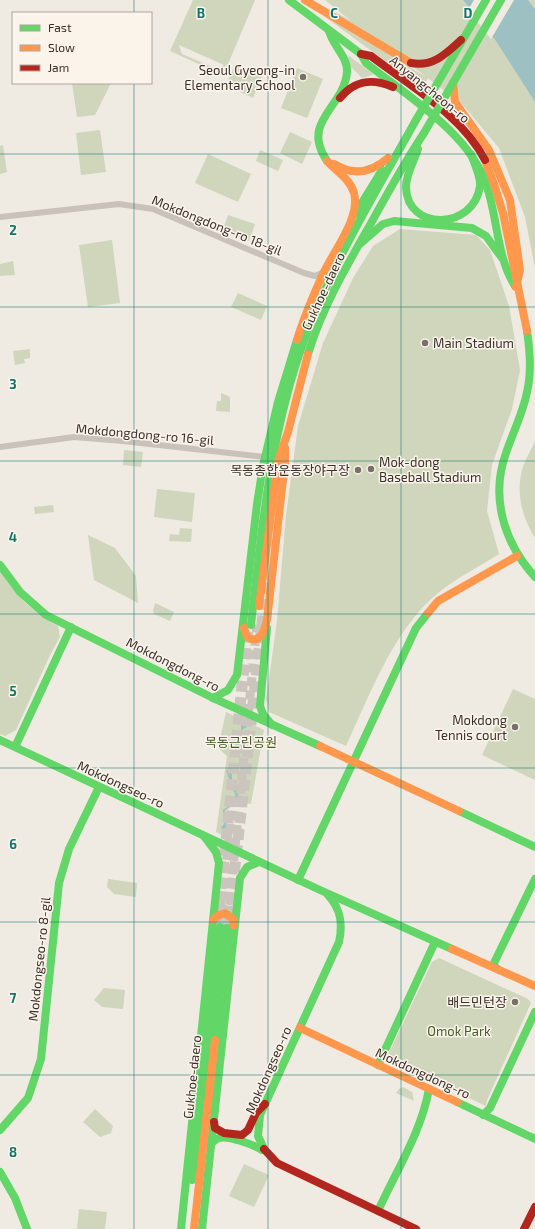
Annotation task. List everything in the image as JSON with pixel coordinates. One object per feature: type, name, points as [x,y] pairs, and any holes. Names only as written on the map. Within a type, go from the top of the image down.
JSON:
[{"type":"main road","name":"Anyangcheon-ro","points":[[289,0],[361,54],[371,56],[452,120],[464,131],[490,172],[516,271],[516,287],[527,331],[530,374],[520,417],[504,455],[500,475],[500,510],[505,528],[517,556],[535,576]]},
{"type":"main road","points":[[305,0],[411,63],[423,65],[436,61],[445,55],[464,36]]},
{"type":"main road","name":"Gukhoe-daero","points":[[251,624],[269,472],[288,392],[300,352],[332,273],[416,120],[486,0]]},
{"type":"main road","name":"Gukhoe-daero","points":[[251,624],[278,461],[312,341],[336,285],[411,151],[424,132],[501,0]]},
{"type":"main road","points":[[329,31],[332,43],[341,52],[345,60],[347,75],[340,93],[319,124],[318,140],[321,152],[326,162],[348,180],[353,188],[355,206],[349,224]]},
{"type":"main road","name":"Anyangcheon-ro","points":[[361,54],[366,63],[452,131],[471,154],[483,174],[502,248],[503,260],[507,273],[516,287]]},
{"type":"main road","points":[[388,158],[377,167],[366,172],[341,169],[331,162],[324,152],[321,141],[321,128],[325,118],[341,96],[347,89],[358,83],[373,80],[378,81],[402,92]]},
{"type":"main road","points":[[453,83],[455,102],[489,150],[510,200],[520,270],[516,287]]},
{"type":"main road","points":[[213,698],[225,693],[234,685],[251,624],[260,483],[284,380],[301,328],[316,288],[349,224],[388,158],[416,120]]},
{"type":"main road","points":[[424,132],[406,186],[407,195],[412,206],[422,215],[433,220],[449,221],[461,217],[470,209],[477,199],[480,185],[471,154]]},
{"type":"main road","points":[[358,246],[383,224],[394,221],[414,222],[479,230],[489,237],[503,260]]},
{"type":"main road","points":[[272,725],[263,714],[260,706],[267,638],[267,620],[285,462],[284,444]]},
{"type":"main road","points":[[298,880],[416,628],[423,617],[438,601],[517,556]]},
{"type":"main road","name":"Mokdongdong-ro","points":[[0,565],[20,592],[41,612],[213,698],[353,761],[535,847]]},
{"type":"main road","points":[[251,624],[244,632],[247,638],[256,640],[263,635],[267,620]]},
{"type":"main road","points":[[15,747],[71,627]]},
{"type":"main road","name":"Mokdongseo-ro","points":[[0,740],[298,880],[535,986]]},
{"type":"main road","name":"Mokdongseo-ro 8-gil","points":[[0,1130],[28,1098],[41,1059],[59,883],[69,849],[99,787]]},
{"type":"main road","points":[[181,1229],[219,863],[216,852],[204,836]]},
{"type":"main road","points":[[202,1229],[214,1120],[227,927],[242,872],[250,864],[259,862]]},
{"type":"main road","points":[[499,970],[495,967],[494,963],[535,879]]},
{"type":"main road","name":"Mokdongseo-ro","points":[[263,1151],[259,1142],[257,1126],[265,1104],[339,942],[342,932],[342,922],[339,910],[330,898],[320,890]]},
{"type":"main road","points":[[213,920],[220,914],[224,913],[233,919],[227,927]]},
{"type":"main road","name":"Gukhoe-daero","points":[[187,1229],[227,927]]},
{"type":"main road","name":"Gukhoe-daero","points":[[194,1229],[227,927]]},
{"type":"main road","points":[[378,1065],[435,942]]},
{"type":"main road","points":[[483,1115],[490,1108],[535,1012]]},
{"type":"main road","name":"Mokdongdong-ro","points":[[300,1028],[535,1139]]},
{"type":"main road","points":[[378,1211],[416,1131],[428,1100],[429,1089]]},
{"type":"main road","points":[[214,1120],[215,1128],[219,1131],[234,1136],[242,1134],[249,1129],[255,1114],[265,1104]]},
{"type":"main road","points":[[211,1144],[217,1139],[224,1138],[254,1145],[277,1163],[416,1229]]},
{"type":"main road","points":[[0,1172],[15,1198],[26,1229]]},
{"type":"main road","points":[[524,1229],[535,1207]]},
{"type":"street","name":"Mokdongdong-ro 18-gil","points":[[0,217],[120,204],[153,209],[304,273],[315,276],[325,271]]},
{"type":"street","name":"Mokdongdong-ro 18-gil","points":[[304,273],[313,279],[316,288]]},
{"type":"street","name":"Mokdongdong-ro 16-gil","points":[[0,447],[74,437],[265,457]]},
{"type":"green space","points":[[193,0],[255,0],[228,64],[221,70],[214,71],[170,51]],"holes":[[[179,45],[224,65],[217,69],[182,54]]]},
{"type":"green space","points":[[325,0],[535,0],[535,268],[525,217],[499,148],[463,105],[375,38],[336,14],[337,13],[350,20]]},
{"type":"green space","points":[[317,11],[428,78],[422,88]]},
{"type":"green space","points":[[349,56],[373,75],[362,78],[350,66]]},
{"type":"green space","points":[[235,65],[262,76],[253,98],[226,85]]},
{"type":"green space","points":[[297,68],[323,79],[307,118],[281,108]]},
{"type":"green space","points":[[72,84],[110,84],[95,115],[77,117]]},
{"type":"green space","points":[[100,130],[106,172],[81,175],[76,133]]},
{"type":"green space","points":[[290,132],[312,142],[302,164],[280,153]]},
{"type":"green space","points":[[3,145],[7,172],[0,174],[0,146]]},
{"type":"green space","points":[[260,150],[283,160],[278,171],[256,161]]},
{"type":"green space","points":[[208,154],[251,174],[238,202],[195,183]]},
{"type":"green space","points":[[228,215],[255,224],[249,241],[222,232]]},
{"type":"green space","points":[[400,229],[476,235],[490,250],[509,306],[520,370],[512,409],[492,465],[487,511],[499,554],[460,577],[438,593],[422,608],[408,625],[384,664],[346,746],[269,712],[266,700],[277,621],[286,515],[298,426],[323,343],[353,278],[373,246]]},
{"type":"green space","points":[[112,240],[120,303],[88,307],[79,245]]},
{"type":"green space","points":[[13,261],[15,275],[0,276],[0,264]]},
{"type":"green space","points":[[238,293],[267,306],[261,320],[231,307]]},
{"type":"green space","points":[[30,349],[30,358],[24,359],[25,363],[15,365],[13,351]]},
{"type":"green space","points":[[221,393],[230,397],[230,412],[216,411],[217,401],[221,401]]},
{"type":"green space","points":[[535,441],[535,538],[530,530],[521,505],[520,479],[526,459]]},
{"type":"green space","points":[[124,450],[143,452],[141,467],[123,465]]},
{"type":"green space","points":[[157,489],[195,493],[192,522],[154,517]]},
{"type":"green space","points":[[53,505],[54,512],[35,514],[34,507]]},
{"type":"green space","points":[[180,528],[192,529],[191,542],[169,541],[170,534],[179,535]]},
{"type":"green space","points":[[88,535],[115,548],[136,576],[138,603],[94,580]]},
{"type":"green space","points":[[0,570],[11,588],[32,609],[58,626],[60,637],[50,655],[16,730],[5,736],[0,734]]},
{"type":"green space","points":[[155,603],[174,612],[170,621],[154,614],[153,611]]},
{"type":"green space","name":"Mokdong Tennis court","points":[[513,689],[535,699],[535,780],[482,755]]},
{"type":"green space","name":"목동근린공원","points":[[226,712],[264,730],[251,804],[240,802],[228,809],[227,818],[231,830],[228,838],[216,832],[227,756],[218,748]]},
{"type":"green space","points":[[108,879],[137,883],[136,897],[114,894],[107,887]]},
{"type":"green space","name":"Omok Park","points":[[439,958],[528,999],[531,1003],[487,1100],[486,1106],[390,1061],[388,1055],[432,962]]},
{"type":"green space","points":[[104,988],[125,990],[123,1009],[102,1007],[94,1000]]},
{"type":"green space","points":[[403,1087],[412,1092],[414,1101],[396,1093]]},
{"type":"green space","points":[[95,1109],[113,1126],[111,1133],[100,1137],[83,1122]]},
{"type":"green space","points":[[244,1164],[269,1175],[254,1207],[229,1196]]},
{"type":"green space","points":[[79,1209],[107,1212],[105,1229],[77,1229]]},
{"type":"water","points":[[463,0],[528,0],[535,9],[535,102],[496,41]]},
{"type":"water","points":[[241,723],[247,723],[247,727],[242,730],[240,744],[236,749],[236,756],[233,757],[232,754],[241,730]]},
{"type":"water","points":[[229,768],[232,770],[232,780],[239,796],[235,803],[225,810],[224,815],[227,829],[226,831],[223,831],[221,828],[224,824],[223,810],[234,802],[236,797],[226,771]]},
{"type":"pier","points":[[474,0],[514,0],[491,39],[468,10]]},
{"type":"tunnel","points":[[227,938],[267,579]]},
{"type":"tunnel","points":[[227,928],[257,625]]},
{"type":"tunnel","points":[[216,938],[248,628]]},
{"type":"tunnel","points":[[220,927],[233,799]]},
{"type":"traffic: fast","points":[[289,0],[361,54],[366,63],[418,102],[466,148],[478,166],[486,184],[504,262],[515,286]]},
{"type":"traffic: fast","points":[[416,120],[486,0]]},
{"type":"traffic: fast","points":[[424,133],[501,0]]},
{"type":"traffic: fast","points":[[327,161],[320,147],[318,135],[326,115],[344,85],[347,72],[347,67],[343,56],[329,31]]},
{"type":"traffic: fast","points":[[251,625],[263,521],[274,453],[281,419],[300,352],[311,322],[338,262],[416,120]]},
{"type":"traffic: fast","points":[[308,354],[327,304],[396,179],[424,133]]},
{"type":"traffic: fast","points":[[418,149],[406,182],[409,202],[417,212],[428,218],[441,220],[454,218],[466,211],[475,201],[480,182],[471,154]]},
{"type":"traffic: fast","points":[[355,214],[382,170]]},
{"type":"traffic: fast","points":[[361,243],[383,224],[394,221],[472,228],[486,236],[502,258]]},
{"type":"traffic: fast","points":[[527,331],[530,362],[529,384],[523,407],[506,453],[501,470],[499,486],[500,503],[508,534],[524,564],[535,577]]},
{"type":"traffic: fast","points":[[213,698],[228,690],[237,675],[257,504],[263,466],[278,402],[297,340]]},
{"type":"traffic: fast","points":[[0,565],[20,592],[46,615],[213,698],[320,746]]},
{"type":"traffic: fast","points":[[298,880],[416,628],[428,613]]},
{"type":"traffic: fast","points":[[15,747],[71,627]]},
{"type":"traffic: fast","points":[[267,628],[260,706],[263,714],[272,725]]},
{"type":"traffic: fast","points":[[0,740],[320,890],[452,949]]},
{"type":"traffic: fast","points":[[0,1130],[28,1098],[41,1059],[59,883],[69,849],[99,787]]},
{"type":"traffic: fast","points":[[459,811],[535,847]]},
{"type":"traffic: fast","points":[[181,1229],[219,863],[216,852],[204,836]]},
{"type":"traffic: fast","points":[[202,1229],[240,878],[247,867],[259,862]]},
{"type":"traffic: fast","points":[[499,970],[495,967],[494,963],[535,879]]},
{"type":"traffic: fast","points":[[264,1149],[258,1136],[260,1115],[339,942],[341,929],[340,917],[336,906],[328,895]]},
{"type":"traffic: fast","points":[[192,1180],[220,927]]},
{"type":"traffic: fast","points":[[215,1040],[227,928]]},
{"type":"traffic: fast","points":[[378,1065],[435,942]]},
{"type":"traffic: fast","points":[[483,1115],[490,1108],[535,1012]]},
{"type":"traffic: fast","points":[[378,1211],[414,1136],[429,1089]]},
{"type":"traffic: fast","points":[[457,1102],[535,1139]]},
{"type":"traffic: fast","points":[[211,1144],[223,1137],[247,1143],[262,1150]]},
{"type":"traffic: fast","points":[[0,1172],[15,1198],[27,1229]]},
{"type":"traffic: slow","points":[[305,0],[411,63]]},
{"type":"traffic: slow","points":[[453,83],[455,102],[489,150],[510,200],[520,270],[516,287]]},
{"type":"traffic: slow","points":[[334,164],[348,170],[362,171],[375,167],[388,158]]},
{"type":"traffic: slow","points":[[485,160],[503,213],[527,331]]},
{"type":"traffic: slow","points":[[297,340],[319,282],[345,234],[354,213],[355,202],[352,188],[346,179],[327,161]]},
{"type":"traffic: slow","points":[[259,606],[278,461],[288,432],[308,354]]},
{"type":"traffic: slow","points":[[244,628],[247,637],[252,639],[259,638],[265,628],[267,620],[285,462],[285,448]]},
{"type":"traffic: slow","points":[[428,613],[438,601],[517,556]]},
{"type":"traffic: slow","points":[[320,746],[459,811]]},
{"type":"traffic: slow","points":[[213,920],[217,916],[225,913],[233,919],[234,925]]},
{"type":"traffic: slow","points":[[452,949],[535,986]]},
{"type":"traffic: slow","points":[[300,1028],[457,1102]]},
{"type":"traffic: slow","points":[[194,1229],[215,1040]]},
{"type":"traffic: jam","points":[[411,63],[419,64],[433,61],[450,50],[461,40]]},
{"type":"traffic: jam","points":[[361,54],[371,56],[434,102],[463,129],[485,160]]},
{"type":"traffic: jam","points":[[340,98],[352,87],[364,82],[378,82],[393,87]]},
{"type":"traffic: jam","points":[[214,1122],[215,1128],[224,1133],[242,1135],[248,1130],[256,1113],[265,1104]]},
{"type":"traffic: jam","points":[[264,1149],[277,1163],[416,1229]]},
{"type":"traffic: jam","points":[[524,1229],[535,1207]]},
{"type":"place","name":"Seoul Gyeong-in Elementary School","points":[[303,77]]},
{"type":"place","name":"Main Stadium","points":[[425,343]]},
{"type":"place","name":"Mok-dong Baseball Stadium","points":[[371,469]]},
{"type":"place","name":"목동종합운동장야구장","points":[[358,470]]},
{"type":"place","name":"Mokdong Tennis court","points":[[515,727]]},
{"type":"place","name":"배드민턴장","points":[[515,1002]]}]
